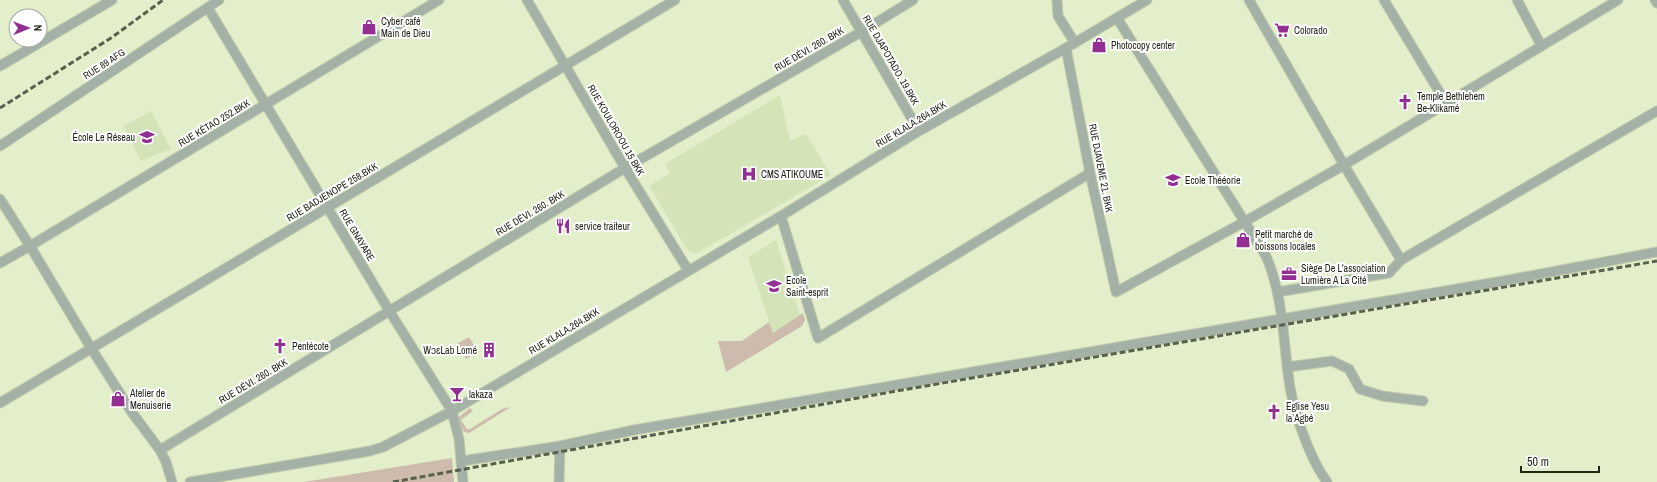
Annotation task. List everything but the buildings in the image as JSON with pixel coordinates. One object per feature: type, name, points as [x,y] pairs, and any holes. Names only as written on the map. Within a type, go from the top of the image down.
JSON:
[{"type":"street","points":[[0,66],[112,0]]},
{"type":"street","name":"RUE 89 AFG","points":[[0,146],[219,0]]},
{"type":"street","name":"RUE KÉTAO 252.BKK","points":[[0,263],[439,0]]},
{"type":"street","name":"RUE KOULOROOU 15 BKK","points":[[527,0],[625,168],[688,270]]},
{"type":"street","name":"RUE BADJENOPE 258.BKK","points":[[0,403],[675,0]]},
{"type":"street","name":"RUE DJAPOTADO. 19.BKK","points":[[843,0],[919,131]]},
{"type":"street","name":"RUE DÉVI. 260. BKK","points":[[160,450],[390,312],[625,168],[862,32],[913,0]]},
{"type":"street","points":[[1057,0],[1058,16],[1074,43]]},
{"type":"street","name":"RUE KLALA.264.BKK","points":[[688,270],[781,216],[919,131],[1066,48],[1147,0]]},
{"type":"street","points":[[1249,0],[1401,260]]},
{"type":"street","points":[[1384,0],[1446,103]]},
{"type":"street","points":[[1517,0],[1541,45]]},
{"type":"street","points":[[1244,222],[1618,0]]},
{"type":"street","name":"RUE GNAYARE","points":[[208,8],[327,208],[452,411],[459,439],[463,482]]},
{"type":"street","points":[[1117,18],[1266,256],[1274,274],[1283,318],[1287,367],[1298,423],[1327,482]]},
{"type":"street","name":"RUE DJAVEME 21. BKK","points":[[1066,48],[1090,173],[1116,292],[1244,222]]},
{"type":"street","points":[[1278,292],[1389,273],[1401,260],[1657,111]]},
{"type":"street","points":[[781,216],[818,338],[1090,173]]},
{"type":"street","points":[[0,199],[133,414],[160,450],[166,462],[172,482]]},
{"type":"street","points":[[462,462],[560,446],[634,430],[1503,281],[1657,252]]},
{"type":"street","name":"RUE KLALA,264.BKK","points":[[190,482],[383,448],[452,411],[688,270]]},
{"type":"street","points":[[1287,367],[1332,361],[1349,369],[1360,389],[1382,396],[1423,401]]},
{"type":"street","points":[[559,482],[560,446]]},
{"type":"shaded area","name":"CMS ATIKOUME","points":[[780,95],[790,141],[806,134],[831,175],[696,254],[688,251],[649,186],[670,173],[665,164]]},
{"type":"shaded area","name":"École Le Réseau","points":[[151,111],[171,149],[141,161],[124,126]]},
{"type":"shaded area","name":"Ecole Saint-esprit","points":[[776,240],[800,315],[773,334],[748,257]]},
{"type":"shaded area","points":[[803,313],[805,320],[802,326],[726,372],[718,341],[742,341],[769,322],[773,333]]},
{"type":"shaded area","points":[[469,337],[478,352],[466,359],[457,344]]},
{"type":"shaded area","points":[[511,407],[469,433],[464,432],[456,419],[470,408],[473,411],[461,420],[467,429],[470,429],[502,409]]},
{"type":"shaded area","points":[[452,458],[454,482],[304,482]]},
{"type":"railway","points":[[0,108],[111,38],[163,0]]},
{"type":"railway","points":[[393,482],[902,390],[1657,261]]},
{"type":"place","name":"Cyber café Main de Dieu","points":[[369,27]]},
{"type":"place","name":"Colorado","points":[[1282,30]]},
{"type":"place","name":"Photocopy center","points":[[1099,45]]},
{"type":"place","name":"Temple Bethlehem Be-Klikamé","points":[[1405,102]]},
{"type":"place","name":"École Le Réseau","points":[[147,137]]},
{"type":"place","name":"CMS ATIKOUME","points":[[749,174]]},
{"type":"place","name":"Ecole Thééorie","points":[[1173,180]]},
{"type":"place","name":"service traiteur","points":[[563,226]]},
{"type":"place","name":"Petit marché de boissons locales","points":[[1243,240]]},
{"type":"place","name":"Siège De L'association Lumière A La Cité","points":[[1289,274]]},
{"type":"place","name":"Ecole Saint-esprit","points":[[774,286]]},
{"type":"place","name":"Pentécote","points":[[280,346]]},
{"type":"place","name":"WɔɛLab Lomé","points":[[489,350]]},
{"type":"place","name":"lakaza","points":[[457,394]]},
{"type":"place","name":"Atelier de Menuiserie","points":[[118,399]]},
{"type":"place","name":"Eglise Yesu la Agbé","points":[[1274,412]]}]
